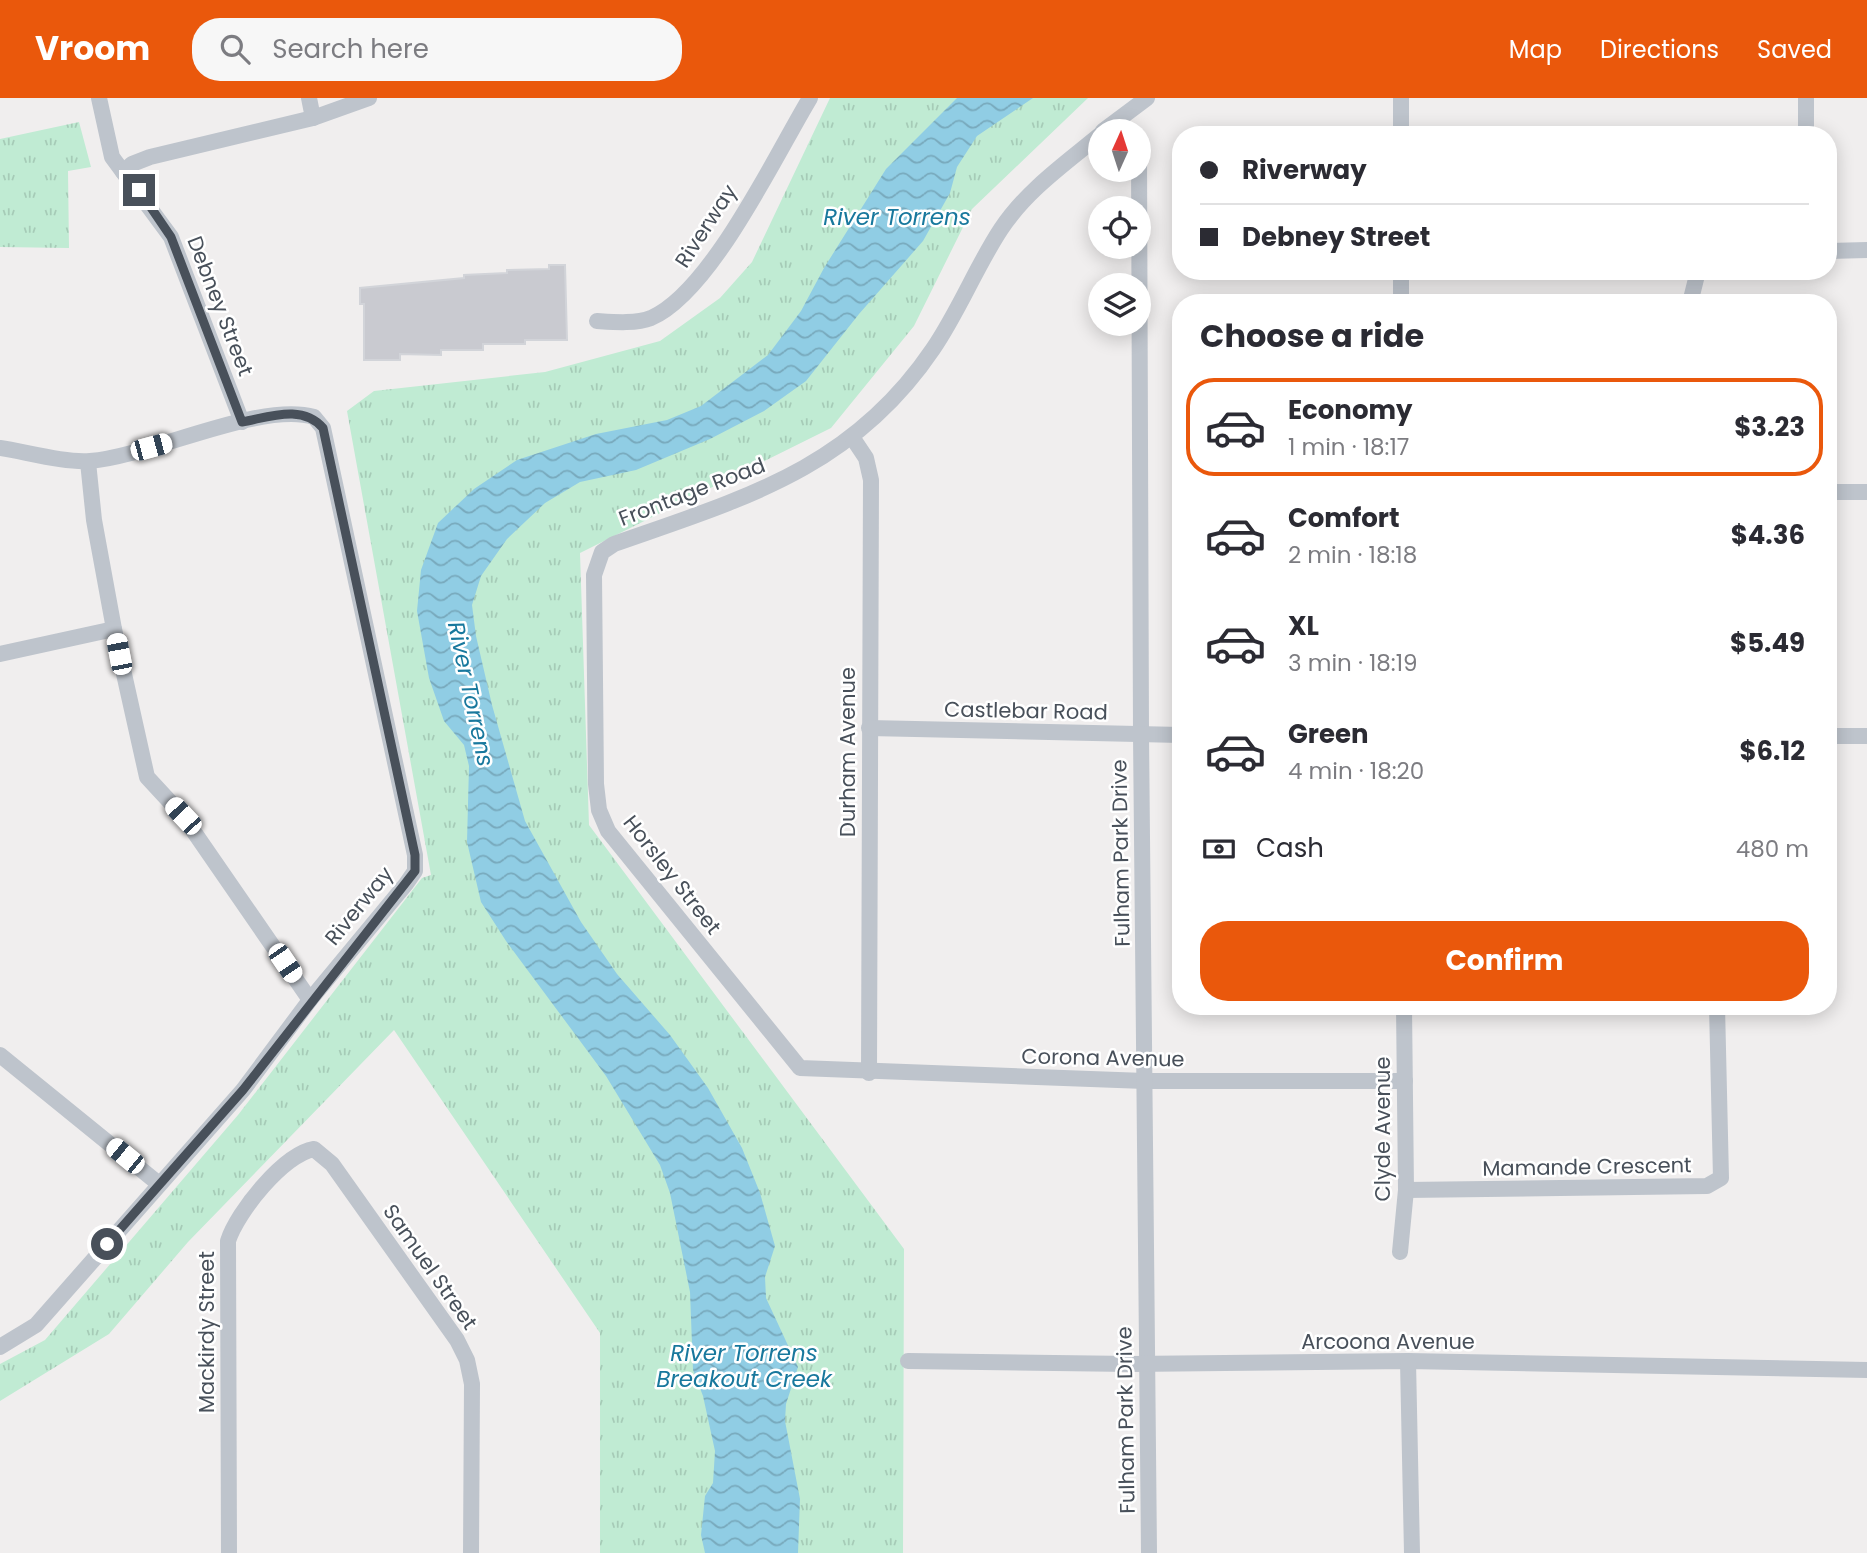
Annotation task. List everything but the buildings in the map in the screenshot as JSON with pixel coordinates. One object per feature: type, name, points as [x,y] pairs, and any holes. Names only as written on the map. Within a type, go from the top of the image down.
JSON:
[{"type":"street","name":"Debney Street","points":[[99,98],[113,158],[171,237],[242,422]]},
{"type":"street","points":[[309,98],[313,118]]},
{"type":"street","points":[[122,172],[132,164],[150,157],[313,118],[369,98]]},
{"type":"street","name":"Riverway","points":[[597,321],[648,319],[684,295],[709,268],[810,98]]},
{"type":"street","name":"Frontage Road","points":[[1128,119],[1147,98]]},
{"type":"street","points":[[1401,98],[1401,126]]},
{"type":"street","points":[[1806,98],[1806,126]]},
{"type":"street","name":"Frontage Road","points":[[602,552],[614,544],[755,495],[814,465],[852,437],[894,398],[933,349],[1001,229],[1026,196],[1088,144]]},
{"type":"street","name":"Fulham Park Drive","points":[[1139,182],[1149,1553]]},
{"type":"street","points":[[1837,251],[1867,250]]},
{"type":"street","name":"Riverway","points":[[0,1347],[36,1325],[243,1090],[310,1000],[415,871],[415,855],[323,428],[314,417],[286,414],[242,422]]},
{"type":"street","points":[[0,448],[88,462],[128,454],[242,422]]},
{"type":"street","name":"Durham Avenue","points":[[852,437],[866,458],[871,480],[869,1073]]},
{"type":"street","points":[[88,462],[94,520],[114,629],[147,777],[183,816],[310,1000]]},
{"type":"street","points":[[1837,492],[1867,492]]},
{"type":"street","name":"Horsley Street","points":[[602,552],[594,575],[596,784],[599,810],[608,831],[800,1068]]},
{"type":"street","points":[[0,654],[114,629]]},
{"type":"street","name":"Castlebar Road","points":[[869,728],[1172,735]]},
{"type":"street","points":[[1837,736],[1867,736]]},
{"type":"street","name":"Clyde Avenue","points":[[1400,1252],[1406,1190],[1404,1015]]},
{"type":"street","name":"Mamande Crescent","points":[[1406,1190],[1707,1186],[1721,1178],[1717,1015]]},
{"type":"street","points":[[0,1055],[159,1184]]},
{"type":"street","name":"Corona Avenue","points":[[800,1068],[869,1073],[1146,1081],[1405,1081]]},
{"type":"street","name":"Mackirdy Street","points":[[229,1553],[228,1241],[234,1221],[289,1159],[301,1151],[314,1149]]},
{"type":"street","name":"Samuel Street","points":[[314,1149],[332,1164],[457,1340],[467,1360],[472,1384],[471,1553]]},
{"type":"street","name":"Arcoona Avenue","points":[[908,1361],[1146,1364],[1408,1362],[1867,1370]]},
{"type":"street","points":[[1408,1362],[1412,1553]]},
{"type":"green space","points":[[830,98],[1088,98],[972,209],[914,326],[831,428],[580,553],[589,825],[904,1249],[903,1553],[600,1553],[600,1333],[394,1030],[188,1242],[109,1334],[0,1401],[0,1364],[45,1340],[238,1115],[422,878],[431,875],[347,411],[374,391],[545,372],[660,341],[720,298],[752,262]]},
{"type":"green space","points":[[79,122],[91,167],[68,171],[69,248],[0,247],[0,139]]},
{"type":"water","points":[[957,98],[1033,98],[977,136],[957,167],[950,193],[923,241],[859,314],[806,381],[764,411],[710,439],[636,470],[580,482],[545,503],[507,539],[481,576],[472,605],[476,636],[492,705],[525,821],[581,922],[617,974],[670,1035],[708,1088],[742,1148],[760,1193],[775,1246],[765,1277],[766,1298],[798,1367],[786,1404],[785,1421],[800,1499],[798,1553],[705,1553],[701,1535],[705,1496],[713,1483],[715,1451],[703,1396],[693,1370],[690,1292],[670,1193],[660,1165],[606,1076],[506,941],[481,902],[467,842],[469,766],[464,745],[444,721],[429,678],[417,611],[421,570],[438,523],[474,489],[517,460],[596,434],[667,420],[701,406],[768,355],[801,311],[824,268],[886,169]]},
{"type":"route","points":[[107,1244],[243,1090],[310,1000],[415,871],[415,855],[323,428],[314,417],[301,414],[242,422],[171,237],[139,190]]},
{"type":"water label","name":"River Torrens","points":[[897,217]]},
{"type":"water label","name":"River Torrens","points":[[471,694]]},
{"type":"water label","name":"River Torrens Breakout Creek","points":[[744,1366]]}]
